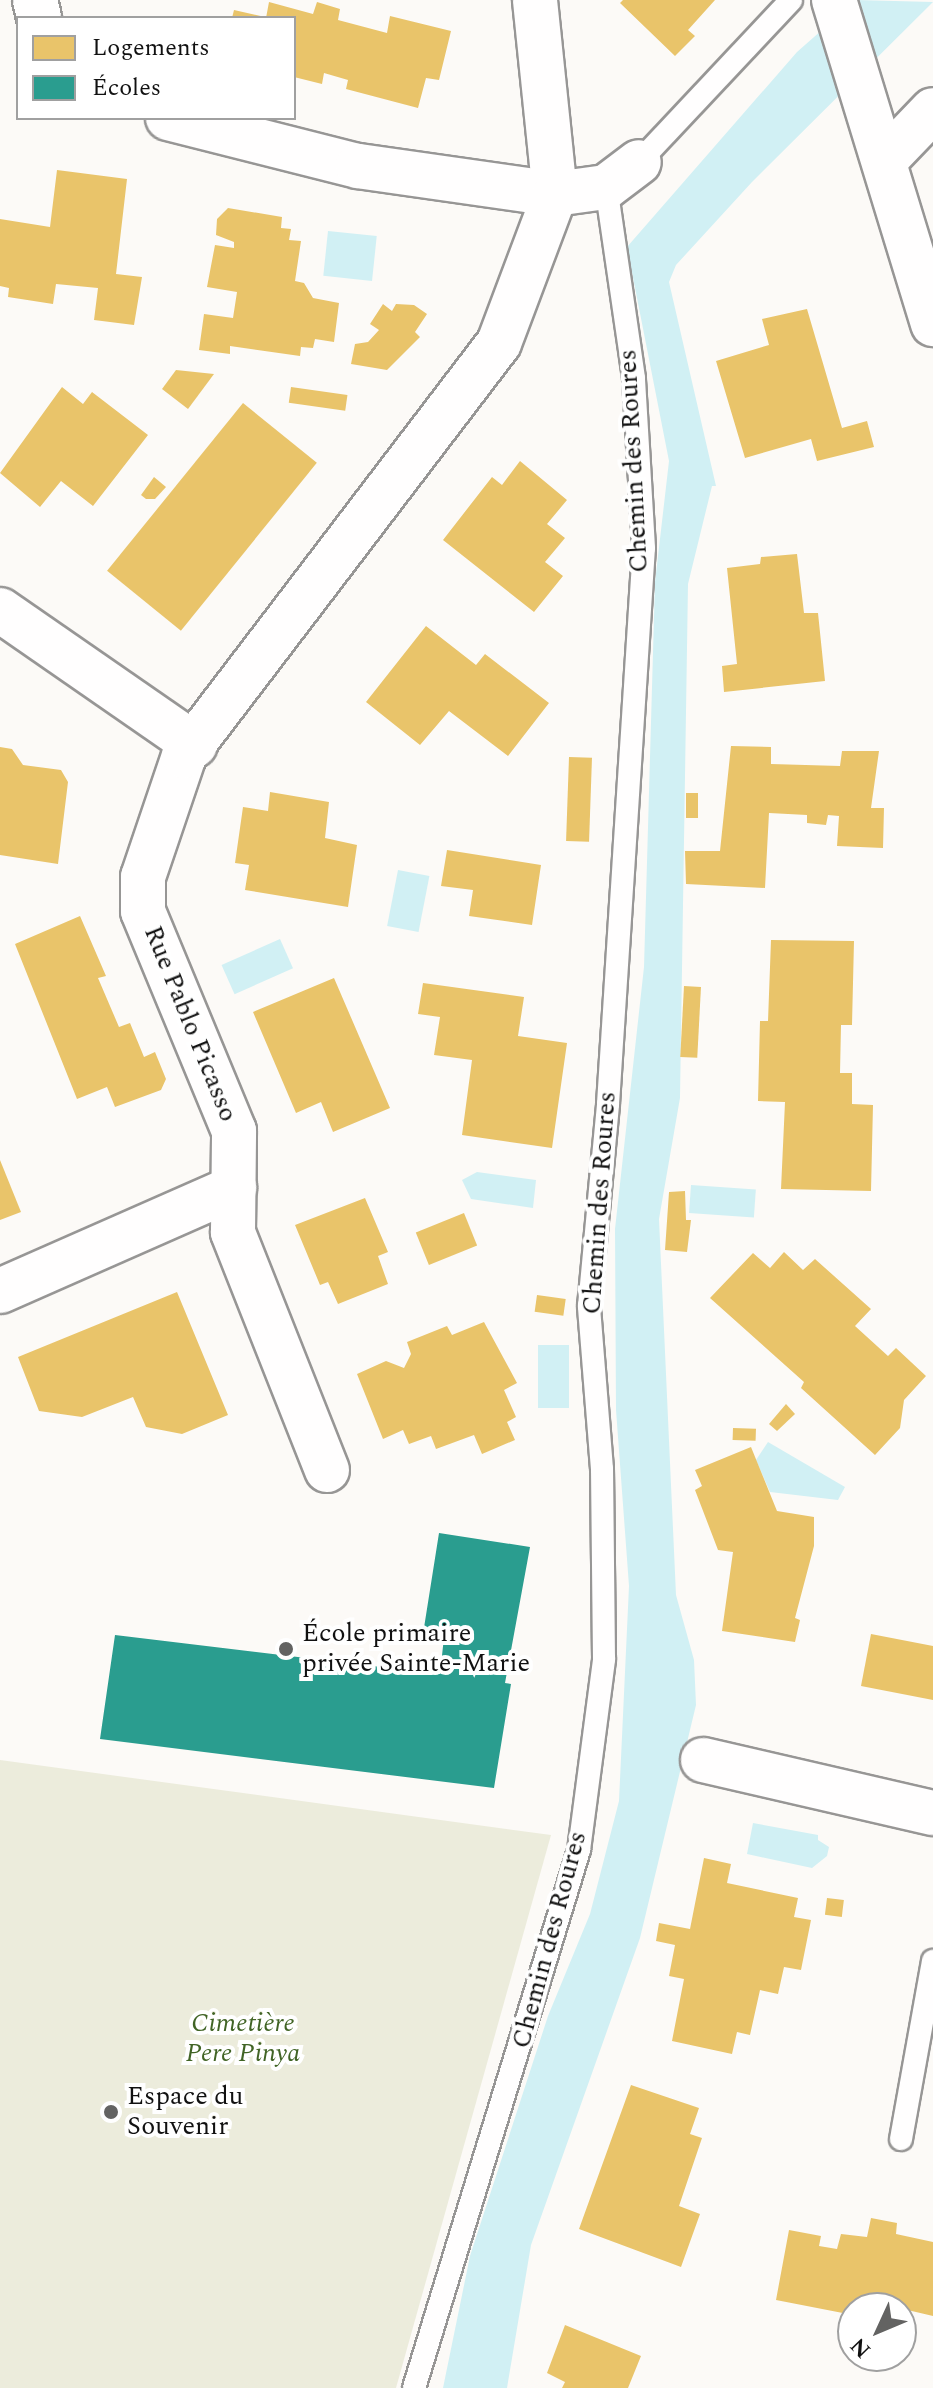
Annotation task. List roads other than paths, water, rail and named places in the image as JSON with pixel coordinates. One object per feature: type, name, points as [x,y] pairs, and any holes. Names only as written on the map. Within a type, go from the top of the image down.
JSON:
[{"type":"street","points":[[535,0],[546,69],[555,194]]},
{"type":"street","points":[[835,4],[933,324]]},
{"type":"street","points":[[885,160],[933,110]]},
{"type":"street","points":[[176,120],[358,166],[555,194],[622,174]]},
{"type":"street","name":"Rue Pablo Picasso","points":[[327,1470],[233,1232],[234,1131],[143,911],[143,877],[184,756],[418,456],[499,343],[555,194]]},
{"type":"street","points":[[0,610],[195,745]]},
{"type":"street","points":[[0,1291],[234,1188]]},
{"type":"street","points":[[703,1760],[933,1813]]},
{"type":"lane","points":[[622,174],[791,0]]},
{"type":"lane","name":"Chemin des Roures","points":[[414,2388],[579,1850],[604,1659],[602,1469],[589,1306],[608,1104],[644,548],[622,174]]},
{"type":"lane","points":[[901,2139],[933,1961]]},
{"type":"water","points":[[856,0],[933,2],[752,182],[676,265],[669,282],[716,486],[712,486],[688,584],[680,1098],[659,1219],[676,1595],[694,1660],[696,1705],[640,1938],[531,2245],[507,2388],[443,2388],[470,2256],[548,2016],[590,1914],[619,1801],[629,1586],[616,1410],[615,1229],[644,967],[655,582],[669,461],[627,247],[797,52]]},
{"type":"water","points":[[328,231],[377,236],[372,281],[323,276]]},
{"type":"water","points":[[398,870],[429,876],[419,932],[387,926]]},
{"type":"water","points":[[280,939],[293,968],[235,994],[222,965]]},
{"type":"water","points":[[477,1172],[536,1180],[533,1208],[471,1199],[462,1180]]},
{"type":"water","points":[[691,1185],[756,1190],[754,1217],[689,1213]]},
{"type":"water","points":[[538,1345],[569,1345],[569,1408],[538,1408]]},
{"type":"water","points":[[768,1442],[845,1487],[838,1500],[770,1492],[756,1460]]},
{"type":"water","points":[[753,1823],[818,1835],[818,1840],[829,1847],[827,1856],[812,1868],[747,1854]]},
{"type":"place","name":"École primaire privée Sainte-Marie","points":[[286,1649]]},
{"type":"place","name":"Espace du Souvenir","points":[[111,2112]]},
{"type":"park label","name":"Cimetière Pere Pinya","points":[[243,2039]]}]
